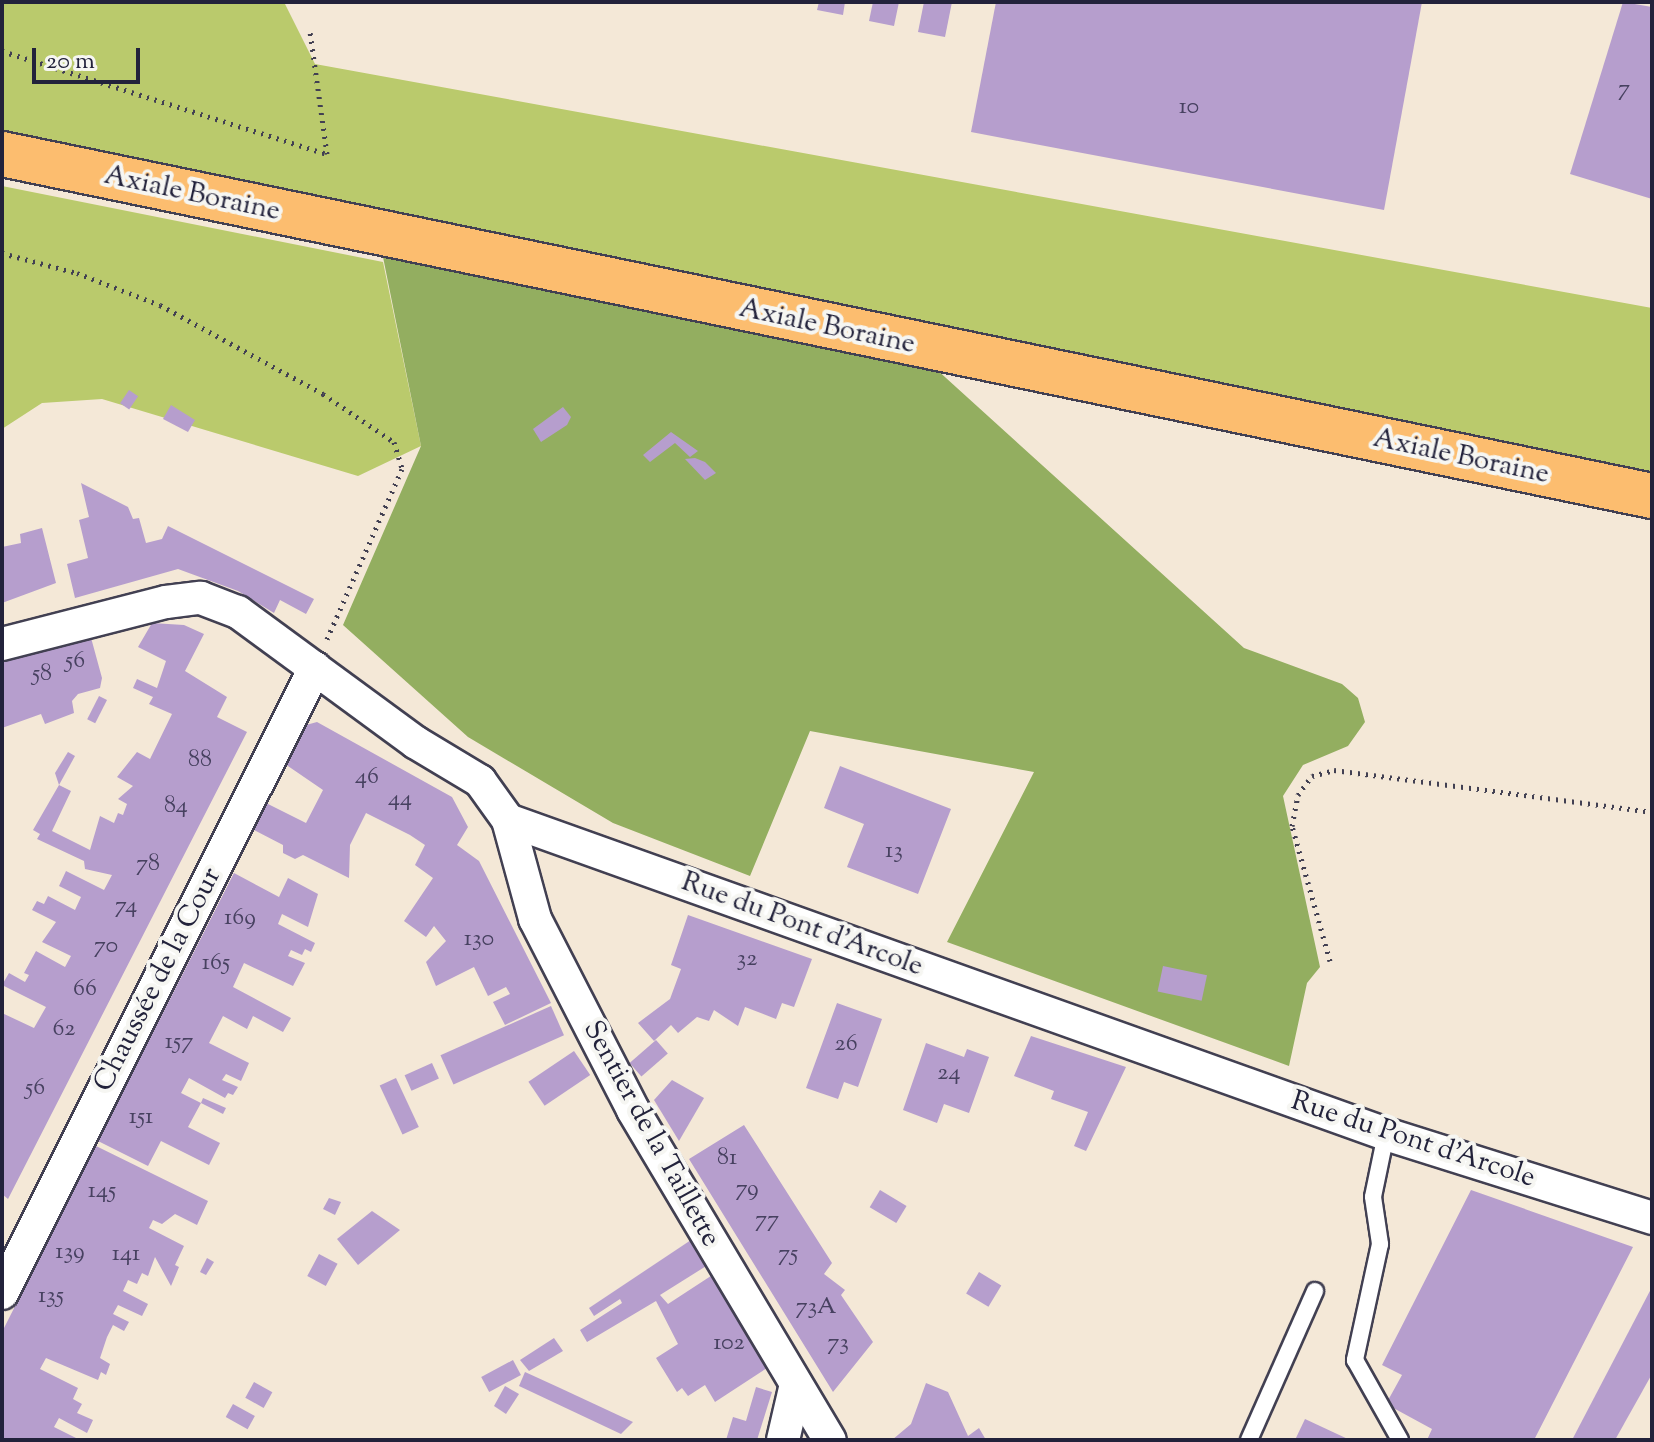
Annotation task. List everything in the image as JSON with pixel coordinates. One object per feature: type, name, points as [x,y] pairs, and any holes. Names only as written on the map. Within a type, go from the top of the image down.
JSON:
[{"type":"main road","name":"Axiale Boraine","points":[[2,154],[1652,496]]},
{"type":"street","points":[[2,644],[166,602],[201,598],[238,612],[415,742],[480,781],[508,820]]},
{"type":"street","name":"Chaussée de la Cour","points":[[2,1293],[315,668]]},
{"type":"street","name":"Rue du Pont d'Arcole","points":[[508,820],[1386,1134],[1652,1218]]},
{"type":"street","name":"Sentier de la Taillette","points":[[508,820],[535,919],[619,1083],[830,1440]]},
{"type":"street","points":[[783,1440],[796,1384]]},
{"type":"lane","points":[[1386,1134],[1373,1197],[1380,1244],[1355,1360],[1400,1440]]},
{"type":"lane","points":[[1249,1440],[1315,1291]]},
{"type":"path","points":[[2,51],[327,154],[310,32]]},
{"type":"path","points":[[2,253],[77,273],[160,305],[323,394],[394,442],[402,469],[315,668]]},
{"type":"path","points":[[1330,961],[1292,826],[1298,795],[1312,776],[1334,770],[1652,812]]},
{"type":"green space","points":[[2,2],[284,2],[315,64],[1652,308],[1652,495],[2,154]]},
{"type":"green space","points":[[2,186],[383,262],[421,446],[358,476],[102,399],[42,403],[2,429]]},
{"type":"green space","points":[[383,257],[935,368],[1244,648],[1342,684],[1358,698],[1365,722],[1348,746],[1303,765],[1283,796],[1320,967],[1307,983],[1289,1066],[947,942],[1034,772],[810,731],[750,876],[613,823],[468,737],[343,625],[421,446]]},
{"type":"building","points":[[819,2],[845,2],[843,15],[817,10]]},
{"type":"building","points":[[873,2],[899,2],[894,26],[869,21]]},
{"type":"building","points":[[924,2],[952,2],[945,37],[918,32]]},
{"type":"building","points":[[996,2],[1422,2],[1384,210],[971,132]]},
{"type":"building","points":[[1623,2],[1652,7],[1652,199],[1570,174]]},
{"type":"building","points":[[129,390],[138,396],[129,409],[120,403]]},
{"type":"building","points":[[171,405],[195,420],[188,432],[163,419]]},
{"type":"building","points":[[563,407],[571,417],[567,425],[541,442],[533,429]]},
{"type":"building","points":[[671,432],[698,451],[690,457],[675,443],[650,462],[643,455]]},
{"type":"building","points":[[695,458],[705,462],[716,473],[705,480],[685,459]]},
{"type":"building","points":[[81,483],[128,507],[133,519],[139,518],[146,543],[162,539],[168,526],[314,599],[306,614],[280,600],[274,613],[238,591],[178,569],[75,598],[67,564],[88,558],[79,520],[89,517]]},
{"type":"building","points":[[42,528],[56,583],[2,603],[2,547],[21,543],[20,534]]},
{"type":"building","points":[[152,623],[184,625],[204,634],[185,671],[227,697],[217,717],[247,732],[8,1199],[2,1194],[2,1013],[34,1028],[46,1007],[2,985],[9,973],[25,982],[29,975],[24,973],[36,951],[65,967],[71,956],[42,942],[56,922],[32,910],[37,901],[44,904],[48,896],[75,910],[81,897],[59,886],[66,871],[104,890],[112,875],[85,869],[84,861],[37,839],[40,834],[33,830],[59,785],[71,791],[52,831],[90,850],[100,816],[114,823],[118,813],[123,815],[127,804],[118,799],[133,786],[117,777],[137,752],[150,759],[172,714],[149,704],[153,697],[133,688],[137,679],[157,688],[166,661],[138,647]]},
{"type":"building","points":[[90,634],[102,678],[100,688],[78,694],[72,701],[74,713],[45,724],[41,714],[2,728],[2,657]]},
{"type":"building","points":[[99,696],[107,700],[95,723],[87,719]]},
{"type":"building","points":[[317,722],[452,797],[468,827],[457,845],[479,861],[551,1003],[505,1025],[493,1002],[510,994],[506,987],[488,996],[474,967],[436,986],[426,962],[446,941],[434,926],[426,937],[404,921],[433,878],[415,865],[425,845],[410,835],[366,813],[350,845],[349,878],[303,855],[295,859],[283,853],[283,845],[254,830],[266,803],[306,823],[323,790],[285,764],[306,725]]},
{"type":"building","points":[[68,752],[75,756],[59,785],[55,773]]},
{"type":"building","points":[[840,766],[951,809],[918,894],[847,867],[864,824],[824,808]]},
{"type":"building","points":[[234,873],[279,897],[288,878],[318,894],[308,927],[282,914],[278,924],[315,943],[311,952],[305,949],[302,955],[291,950],[288,956],[305,963],[293,986],[244,963],[233,987],[291,1018],[283,1032],[253,1016],[247,1029],[223,1016],[209,1043],[249,1063],[241,1081],[226,1074],[222,1080],[238,1087],[233,1095],[228,1093],[225,1098],[189,1078],[181,1093],[201,1103],[188,1127],[220,1143],[209,1165],[161,1141],[148,1166],[98,1141]]},
{"type":"building","points":[[688,915],[812,959],[794,1007],[782,1003],[776,1019],[745,1007],[738,1026],[714,1010],[709,1021],[697,1017],[678,1033],[671,1025],[654,1041],[638,1023],[670,999],[681,969],[671,965]]},
{"type":"building","points":[[1163,966],[1207,975],[1202,1001],[1158,991]]},
{"type":"building","points":[[837,1003],[882,1019],[858,1087],[844,1082],[838,1099],[806,1088]]},
{"type":"building","points":[[551,1006],[564,1035],[453,1084],[440,1055]]},
{"type":"building","points":[[1031,1036],[1126,1067],[1086,1151],[1074,1146],[1088,1112],[1051,1099],[1054,1091],[1014,1076]]},
{"type":"building","points":[[656,1040],[668,1054],[641,1077],[630,1063]]},
{"type":"building","points":[[926,1043],[964,1057],[967,1049],[989,1057],[969,1113],[944,1104],[937,1123],[903,1110]]},
{"type":"building","points":[[574,1051],[590,1075],[545,1106],[528,1082]]},
{"type":"building","points":[[432,1063],[439,1079],[412,1091],[405,1075]]},
{"type":"building","points":[[396,1078],[419,1127],[403,1135],[380,1086]]},
{"type":"building","points":[[672,1080],[704,1098],[679,1141],[654,1100]]},
{"type":"building","points":[[203,1098],[226,1108],[223,1114],[201,1103]]},
{"type":"building","points":[[744,1125],[832,1263],[824,1274],[845,1290],[841,1295],[873,1342],[833,1392],[689,1159]]},
{"type":"building","points":[[96,1146],[208,1201],[197,1225],[175,1214],[162,1224],[153,1220],[149,1228],[184,1246],[175,1265],[179,1267],[171,1286],[155,1257],[148,1276],[142,1273],[137,1284],[128,1280],[123,1291],[148,1304],[142,1316],[118,1305],[113,1314],[129,1322],[124,1331],[113,1325],[107,1337],[100,1358],[110,1364],[106,1375],[101,1372],[98,1380],[46,1358],[40,1369],[78,1388],[73,1399],[82,1404],[77,1413],[93,1420],[87,1433],[59,1418],[54,1427],[80,1440],[2,1440],[2,1332]]},
{"type":"building","points":[[880,1190],[907,1206],[896,1223],[870,1207]]},
{"type":"building","points":[[1471,1190],[1633,1247],[1534,1440],[1427,1440],[1432,1429],[1386,1404],[1402,1375],[1382,1365]]},
{"type":"building","points":[[329,1198],[341,1202],[335,1215],[323,1209]]},
{"type":"building","points":[[372,1211],[400,1230],[358,1265],[337,1239]]},
{"type":"building","points":[[694,1238],[711,1263],[660,1295],[668,1304],[717,1272],[770,1366],[715,1402],[705,1385],[688,1396],[682,1388],[677,1392],[656,1358],[678,1344],[656,1301],[587,1342],[580,1330],[622,1303],[620,1299],[594,1316],[589,1308]]},
{"type":"building","points":[[319,1254],[338,1264],[326,1286],[307,1276]]},
{"type":"building","points":[[207,1258],[214,1262],[206,1275],[200,1272]]},
{"type":"building","points":[[979,1272],[1001,1285],[988,1307],[966,1293]]},
{"type":"building","points":[[1652,1287],[1652,1374],[1615,1440],[1572,1440]]},
{"type":"building","points":[[554,1338],[563,1351],[529,1371],[520,1360]]},
{"type":"building","points":[[513,1360],[521,1375],[489,1392],[481,1377]]},
{"type":"building","points":[[525,1372],[633,1422],[621,1434],[519,1386]]},
{"type":"building","points":[[254,1382],[272,1392],[264,1408],[245,1398]]},
{"type":"building","points":[[926,1383],[948,1392],[968,1436],[979,1428],[986,1440],[892,1440],[911,1424]]},
{"type":"building","points":[[505,1386],[519,1394],[506,1414],[494,1406]]},
{"type":"building","points":[[756,1387],[772,1392],[757,1440],[726,1440],[733,1417],[746,1421]]},
{"type":"building","points":[[233,1404],[255,1416],[248,1429],[226,1417]]},
{"type":"building","points":[[1305,1419],[1350,1440],[1295,1440]]}]
